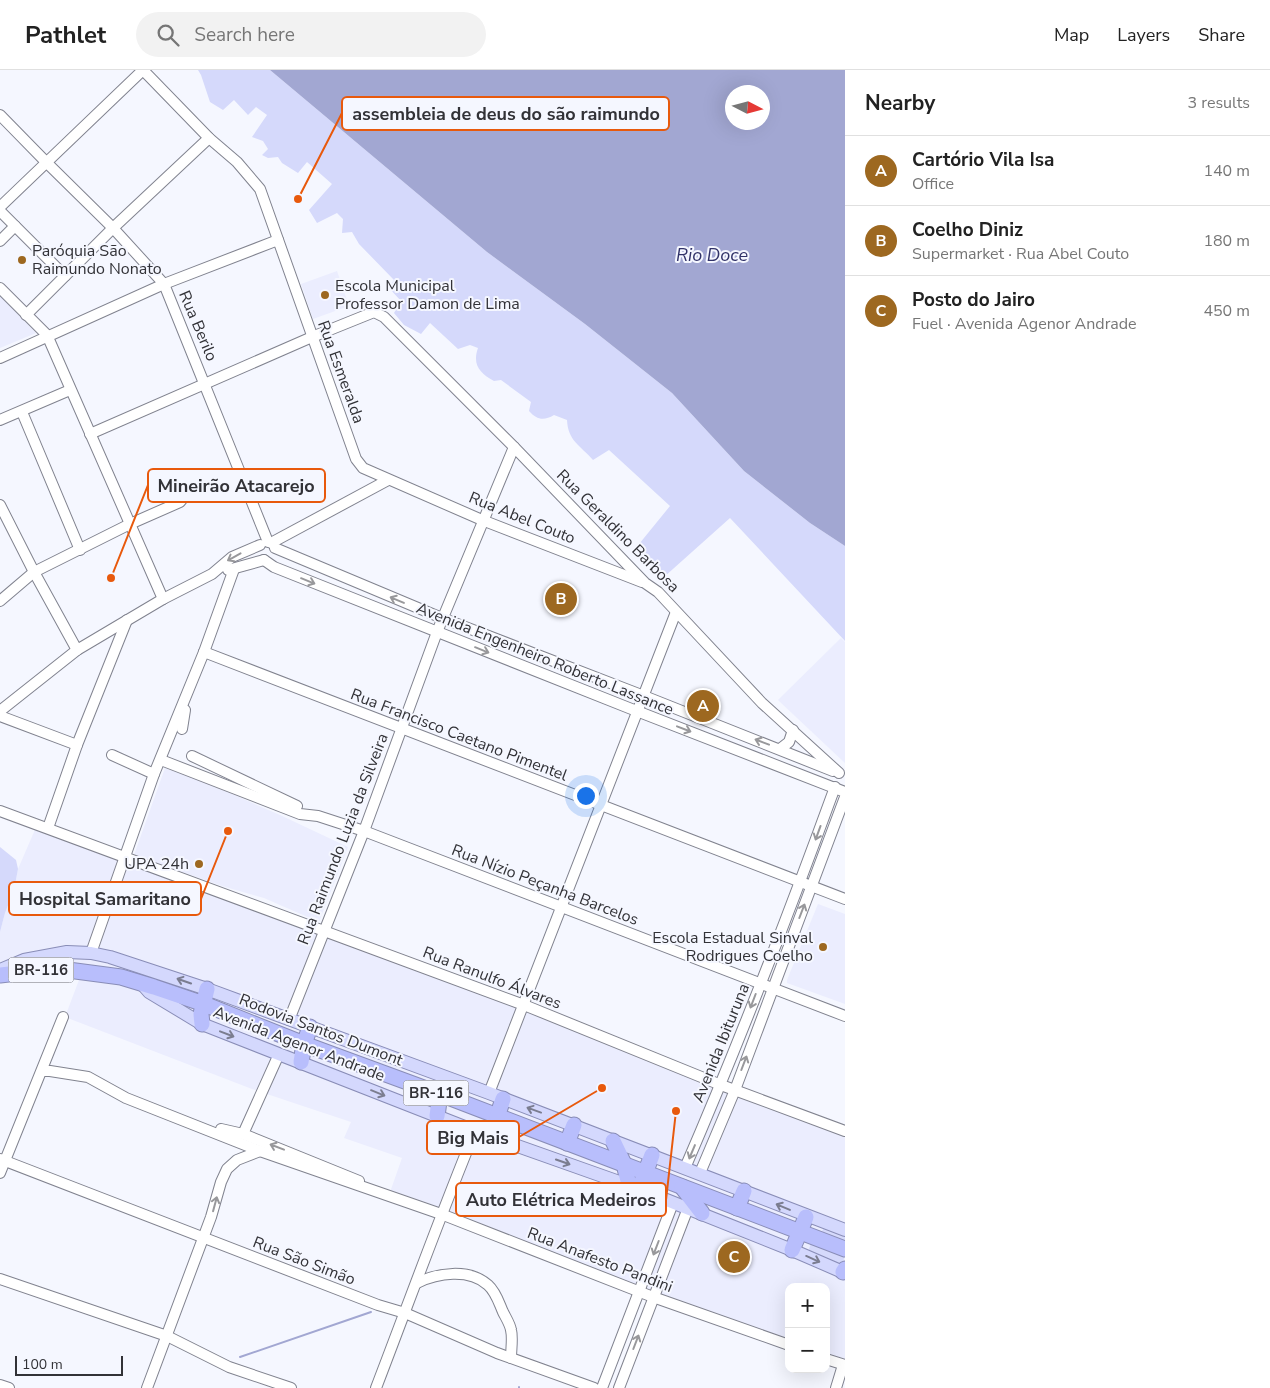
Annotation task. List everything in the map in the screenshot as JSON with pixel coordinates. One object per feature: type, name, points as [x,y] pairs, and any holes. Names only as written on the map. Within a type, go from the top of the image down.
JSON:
[{"type":"highway","name":"Rodovia Santos Dumont","points":[[0,975],[52,969],[68,970],[103,974],[205,997],[304,1044],[845,1249]]},
{"type":"highway","points":[[202,1024],[201,1014],[205,997]]},
{"type":"highway","points":[[301,1062],[304,1044],[310,1027]]},
{"type":"highway","points":[[437,1116],[440,1094]]},
{"type":"highway","points":[[497,1117],[503,1099]]},
{"type":"highway","points":[[567,1143],[574,1125]]},
{"type":"highway","points":[[613,1141],[634,1187]]},
{"type":"highway","points":[[634,1187],[645,1172],[652,1155]]},
{"type":"highway","points":[[682,1187],[695,1211]]},
{"type":"highway","points":[[737,1208],[744,1191]]},
{"type":"highway","points":[[792,1250],[806,1217]]},
{"type":"main road","name":"Avenida Agenor Andrade","points":[[0,970],[24,960],[67,952],[91,953],[140,966],[205,997],[310,1027],[574,1125],[700,1173],[806,1217],[845,1230]]},
{"type":"main road","name":"Avenida Agenor Andrade","points":[[141,983],[149,992],[202,1024],[475,1131],[634,1187],[844,1271]]},
{"type":"street","name":"Rua Esmeralda","points":[[143,70],[209,138],[237,162],[260,189],[356,459],[363,468],[388,480]]},
{"type":"street","points":[[0,207],[143,70]]},
{"type":"street","name":"Rua Berilo","points":[[0,115],[113,228],[164,284],[268,545],[258,554],[264,560]]},
{"type":"street","points":[[26,315],[113,228],[209,138]]},
{"type":"street","points":[[0,211],[65,276]]},
{"type":"street","points":[[0,241],[15,226]]},
{"type":"street","points":[[0,358],[47,335],[164,284],[278,240]]},
{"type":"street","points":[[0,288],[47,335],[163,599]]},
{"type":"street","name":"Rua Geraldino Barbosa","points":[[312,337],[374,312],[384,317],[514,447],[645,583],[658,592],[762,703],[842,774]]},
{"type":"street","points":[[90,434],[312,337]]},
{"type":"street","points":[[0,420],[70,390]]},
{"type":"street","points":[[22,412],[80,550]]},
{"type":"street","name":"Rua Raimundo Luzia da Silveira","points":[[289,1020],[364,831],[442,618],[514,447]]},
{"type":"street","points":[[0,711],[77,650],[163,599],[212,574],[232,557],[268,545],[388,480]]},
{"type":"street","name":"Rua Abel Couto","points":[[388,480],[482,520],[645,583]]},
{"type":"street","points":[[0,601],[34,572],[130,524],[180,502],[184,498]]},
{"type":"street","points":[[0,505],[2,516],[77,650]]},
{"type":"street","points":[[212,574],[270,560],[274,556],[268,545]]},
{"type":"street","name":"Avenida Engenheiro Roberto Lassance","points":[[268,545],[442,618],[842,774]]},
{"type":"street","name":"Avenida Engenheiro Roberto Lassance","points":[[264,560],[274,567],[346,596],[845,792]]},
{"type":"street","points":[[91,953],[154,774],[204,652],[234,569]]},
{"type":"street","points":[[346,596],[352,581]]},
{"type":"street","points":[[489,1093],[676,612]]},
{"type":"street","points":[[48,828],[77,745],[127,620]]},
{"type":"street","name":"Rua Francisco Caetano Pimentel","points":[[204,652],[845,899]]},
{"type":"street","points":[[182,728],[190,687]]},
{"type":"street","points":[[0,716],[77,745]]},
{"type":"street","points":[[780,749],[789,742],[793,730]]},
{"type":"street","points":[[112,755],[154,774]]},
{"type":"street","name":"Rua Nízio Peçanha Barcelos","points":[[192,756],[318,816],[364,831],[761,982],[845,1016]]},
{"type":"street","name":"Rua Nízio Peçanha Barcelos","points":[[161,760],[300,814],[318,816]]},
{"type":"street","name":"Avenida Ibituruna","points":[[685,1168],[721,1085],[835,787]]},
{"type":"street","name":"Avenida Ibituruna","points":[[700,1173],[734,1090],[845,797]]},
{"type":"street","name":"Rua Ranulfo Álvares","points":[[0,812],[48,828],[524,1005],[721,1085],[845,1131]]},
{"type":"street","points":[[0,1173],[2,1159],[42,1071],[63,1017]]},
{"type":"street","points":[[243,1134],[279,1054]]},
{"type":"street","name":"Rua Anafesto Pandini","points":[[42,1071],[88,1077],[126,1098],[260,1152],[441,1214],[653,1297],[785,1344]]},
{"type":"street","name":"Rua Anafesto Pandini","points":[[186,1122],[243,1134],[347,1175],[402,1202]]},
{"type":"street","points":[[376,1388],[417,1283],[441,1214],[475,1131]]},
{"type":"street","points":[[147,1388],[227,1169],[237,1160],[260,1152]]},
{"type":"street","name":"Rua São Simão","points":[[2,1159],[203,1238],[405,1314],[497,1353],[594,1388]]},
{"type":"street","points":[[602,1388],[674,1203]]},
{"type":"street","points":[[619,1388],[653,1297],[695,1211]]},
{"type":"street","points":[[417,1283],[434,1276],[457,1274],[473,1278],[488,1285],[497,1296],[512,1331],[511,1358]]},
{"type":"street","points":[[0,1279],[167,1336],[229,1367],[291,1388]]},
{"type":"street","points":[[830,1360],[844,1365],[836,1388]]},
{"type":"street","points":[[0,1384],[9,1388]]},
{"type":"shaded area","points":[[198,70],[270,70],[487,252],[585,324],[672,393],[744,471],[810,523],[845,546],[845,641],[730,518],[664,577],[635,549],[670,506],[609,450],[593,460],[572,438],[567,420],[554,415],[541,419],[532,414],[529,411],[531,402],[501,380],[494,381],[481,372],[476,359],[478,348],[470,345],[458,349],[430,323],[421,334],[404,325],[394,313],[401,301],[389,288],[394,280],[359,244],[352,232],[342,233],[343,219],[337,213],[317,223],[309,210],[332,184],[307,162],[298,173],[282,163],[278,157],[268,158],[262,155],[268,149],[263,141],[252,137],[267,115],[256,107],[248,115],[234,100],[223,110],[210,102]]},
{"type":"shaded area","name":"Escola Municipal Professor Damon de Lima","points":[[337,271],[349,306],[313,319],[301,284]]},
{"type":"shaded area","points":[[0,296],[36,333],[0,348]]},
{"type":"shaded area","points":[[841,638],[845,642],[845,763],[778,700]]},
{"type":"shaded area","points":[[165,768],[209,784],[348,847],[319,922],[264,898],[222,886],[134,855]]},
{"type":"shaded area","points":[[37,825],[845,1129],[845,1365],[830,1359],[830,1283],[785,1283],[785,1344],[389,1195],[402,1158],[344,1138],[351,1122],[252,1089],[65,1017],[82,972],[0,975],[0,932],[14,890],[18,869]]},
{"type":"shaded area","points":[[0,847],[16,860],[18,869],[14,890],[0,932]]},
{"type":"shaded area","name":"Escola Estadual Sinval Rodrigues Coelho","points":[[818,904],[845,914],[845,1004],[787,983]]},
{"type":"shaded area","points":[[824,1228],[845,1234],[845,1243],[825,1235],[822,1231]]},
{"type":"shaded area","points":[[811,1243],[845,1253],[843,1263],[839,1264],[808,1252]]},
{"type":"water","name":"Rio Doce","points":[[270,70],[845,70],[845,546],[810,523],[744,471],[672,393],[585,324],[487,252]]},
{"type":"waterway","points":[[240,1357],[371,1312]]},
{"type":"place","name":"assembleia de deus do são raimundo","points":[[298,199]]},
{"type":"place","name":"Paróquia São Raimundo Nonato","points":[[22,260]]},
{"type":"place","name":"Escola Municipal Professor Damon de Lima","points":[[325,295]]},
{"type":"place","name":"Mineirão Atacarejo","points":[[111,578]]},
{"type":"place","name":"Coelho Diniz","points":[[561,599]]},
{"type":"place","name":"Cartório Vila Isa","points":[[703,706]]},
{"type":"place","name":"Hospital Samaritano","points":[[228,831]]},
{"type":"place","name":"UPA 24h","points":[[199,864]]},
{"type":"place","name":"Escola Estadual Sinval Rodrigues Coelho","points":[[823,947]]},
{"type":"place","name":"Big Mais","points":[[602,1088]]},
{"type":"place","name":"Auto Elétrica Medeiros","points":[[676,1111]]},
{"type":"place","name":"Posto do Jairo","points":[[734,1257]]}]
